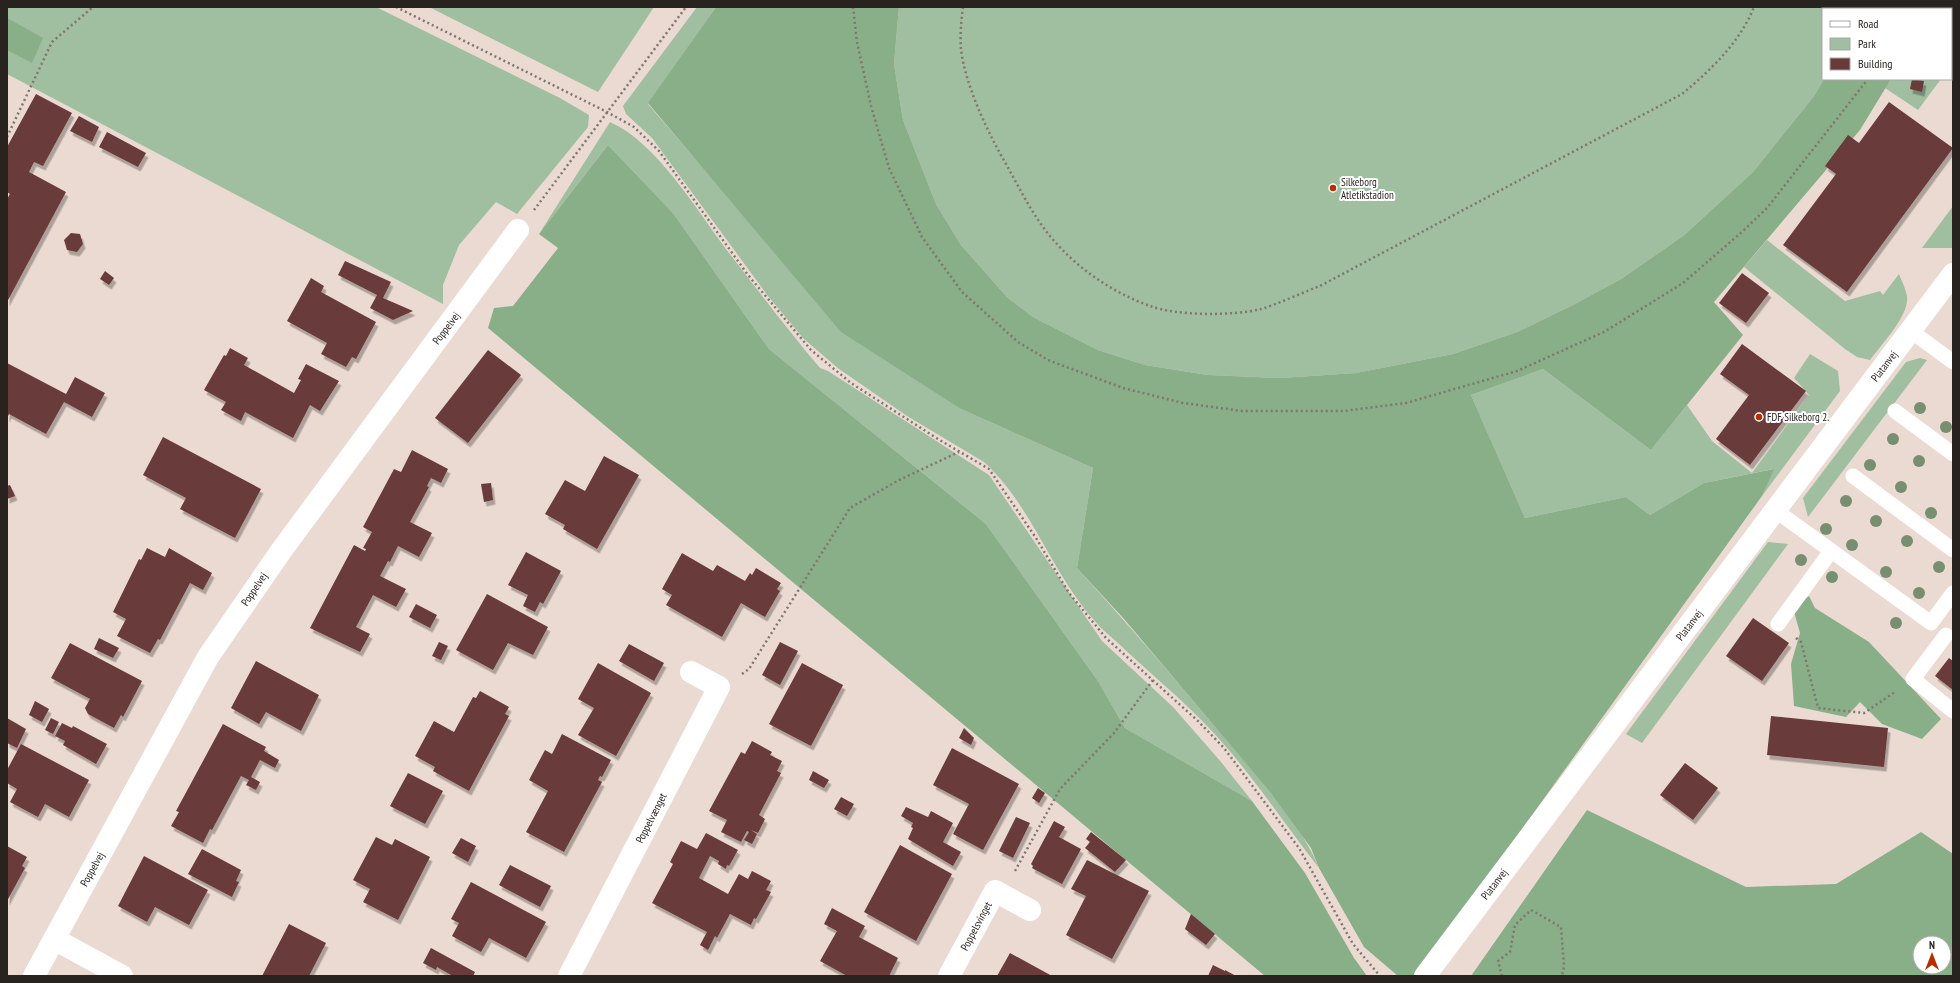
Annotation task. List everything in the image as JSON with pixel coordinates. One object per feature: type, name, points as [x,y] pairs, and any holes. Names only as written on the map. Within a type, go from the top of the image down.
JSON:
[{"type":"street","name":"Poppelvej","points":[[34,976],[208,657],[281,551],[518,230]]},
{"type":"street","name":"Platanvej","points":[[1425,976],[1953,274]]},
{"type":"street","points":[[691,672],[719,687]]},
{"type":"street","name":"Poppelvænget","points":[[569,976],[719,687]]},
{"type":"street","name":"Poppelsvinget","points":[[949,976],[995,891],[1030,910]]},
{"type":"street","points":[[54,939],[122,976]]},
{"type":"lane","points":[[1911,331],[1953,362]]},
{"type":"lane","points":[[1895,411],[1953,454]]},
{"type":"lane","points":[[1853,476],[1953,550]]},
{"type":"lane","points":[[1775,510],[1950,637],[1913,679],[1953,711]]},
{"type":"lane","points":[[1778,624],[1831,551]]},
{"type":"lane","points":[[1931,623],[1953,593]]},
{"type":"path","points":[[7,137],[52,42],[93,7]]},
{"type":"path","points":[[396,7],[607,112],[634,127],[659,151],[748,275],[811,350],[851,383],[959,452],[989,469],[1036,538],[1069,593],[1106,638],[1198,721],[1224,748],[1299,848],[1353,944],[1380,976]]},
{"type":"path","points":[[518,230],[686,7]]},
{"type":"path","points":[[853,7],[857,42],[871,106],[889,168],[922,237],[962,292],[1018,342],[1048,360],[1123,388],[1183,403],[1242,411],[1343,411],[1406,403],[1517,371],[1604,332],[1683,283],[1743,232],[1767,208],[1867,80]]},
{"type":"path","points":[[963,7],[962,50],[973,95],[995,145],[1033,213],[1055,242],[1086,272],[1122,293],[1151,307],[1191,313],[1224,314],[1260,309],[1320,286],[1682,94],[1710,70],[1747,24],[1754,7]]},
{"type":"path","points":[[719,687],[749,669],[850,508],[899,480],[959,452]]},
{"type":"path","points":[[1778,624],[1801,642],[1818,708],[1864,713],[1913,679]]},
{"type":"path","points":[[995,891],[1012,877],[1060,789],[1114,733],[1153,680]]},
{"type":"path","points":[[1502,976],[1498,961],[1510,952],[1515,924],[1531,910],[1561,927],[1564,966],[1562,976]]},
{"type":"green space","points":[[7,7],[376,7],[560,98],[589,115],[588,127],[517,214],[496,202],[459,245],[443,285],[443,304],[7,74]]},
{"type":"green space","points":[[429,7],[654,7],[598,92]]},
{"type":"green space","points":[[697,7],[716,7],[648,104],[734,204],[961,409],[1093,468],[1077,568],[1151,651],[1276,799],[1300,832],[1319,868],[1224,744],[1187,706],[1094,620],[1065,581],[1029,519],[1001,479],[984,462],[907,416],[839,369],[804,339],[768,296],[652,138],[626,114],[623,106]]},
{"type":"green space","points":[[716,7],[899,7],[894,64],[903,120],[936,204],[961,245],[1007,297],[1033,317],[1098,350],[1145,365],[1208,375],[1281,378],[1356,373],[1453,354],[1517,332],[1573,305],[1621,279],[1683,236],[1753,172],[1814,96],[1823,80],[1890,80],[1860,130],[1714,302],[1743,335],[1651,450],[1543,369],[1471,395],[1525,518],[1626,497],[1650,515],[1704,483],[1774,469],[1762,496],[1416,976],[1398,976],[1364,947],[1319,868],[1311,848],[1271,793],[1124,619],[1077,568],[1093,468],[961,409],[841,332],[648,103]]},
{"type":"green space","name":"Silkeborg Atletikstadion","points":[[899,7],[1953,7],[1952,64],[1952,8],[1822,8],[1822,80],[1823,80],[1814,96],[1753,172],[1683,236],[1621,279],[1573,305],[1517,332],[1453,354],[1356,373],[1281,378],[1208,375],[1145,365],[1098,350],[1033,317],[1007,297],[961,245],[936,204],[903,120],[894,64]]},
{"type":"green space","points":[[7,18],[43,38],[32,63],[7,50]]},
{"type":"green space","points":[[1890,80],[1940,80],[1918,110],[1885,88]]},
{"type":"green space","points":[[610,122],[627,131],[659,160],[784,324],[820,368],[828,371],[989,475],[1102,641],[1173,707],[1221,762],[1252,801],[1125,728],[1098,681],[986,524],[769,349],[673,213],[608,145],[539,234]]},
{"type":"green space","points":[[608,145],[673,213],[769,349],[986,524],[1098,681],[1125,728],[1252,801],[1305,873],[1354,958],[1367,976],[1265,976],[488,328],[494,308],[513,306],[558,248],[539,234]]},
{"type":"green space","points":[[1953,206],[1953,248],[1922,248]]},
{"type":"green space","points":[[1767,240],[1845,301],[1880,291],[1883,295],[1899,274],[1907,297],[1904,313],[1870,360],[1857,357],[1845,349],[1744,267]]},
{"type":"green space","points":[[1810,354],[1838,371],[1840,391],[1762,496],[1773,469],[1704,483],[1650,515],[1626,497],[1525,518],[1471,395],[1543,369],[1651,450],[1687,405],[1712,441],[1752,473],[1809,395],[1794,378]]},
{"type":"green space","points":[[1920,358],[1927,360],[1808,517],[1803,498],[1906,362]]},
{"type":"green space","points":[[1768,542],[1788,544],[1642,743],[1626,734]]},
{"type":"green space","points":[[1809,596],[1815,608],[1869,642],[1941,719],[1922,739],[1882,724],[1860,702],[1846,717],[1794,706],[1791,664],[1800,633],[1793,608]]},
{"type":"green space","points":[[1587,810],[1746,887],[1836,884],[1921,832],[1953,854],[1953,976],[1471,976]]},
{"type":"building","points":[[1912,80],[1924,81],[1922,92],[1910,89]]},
{"type":"building","points":[[36,94],[72,113],[43,166],[34,162],[29,172],[66,192],[7,302],[7,199],[10,194],[7,192],[7,147]]},
{"type":"building","points":[[1889,102],[1953,148],[1847,292],[1783,245],[1836,174],[1825,166],[1848,135],[1859,143]]},
{"type":"building","points":[[79,116],[99,127],[92,142],[70,131]]},
{"type":"building","points":[[107,132],[146,153],[138,167],[99,147]]},
{"type":"building","points":[[71,233],[80,234],[83,244],[77,252],[67,250],[64,240]]},
{"type":"building","points":[[345,261],[391,282],[383,298],[413,311],[393,320],[370,308],[377,295],[338,275]]},
{"type":"building","points":[[105,271],[114,278],[109,285],[100,279]]},
{"type":"building","points":[[1742,273],[1769,293],[1746,323],[1719,303]]},
{"type":"building","points":[[311,278],[324,286],[321,292],[376,322],[356,359],[352,357],[346,367],[321,354],[327,343],[287,321]]},
{"type":"building","name":"FDF Silkeborg 2.","points":[[1742,344],[1806,391],[1750,465],[1716,439],[1749,395],[1720,374]]},
{"type":"building","points":[[230,348],[248,358],[244,365],[294,393],[301,380],[298,379],[306,364],[339,381],[320,411],[310,405],[293,438],[245,412],[241,421],[221,410],[226,402],[204,390],[224,355],[226,356]]},
{"type":"building","points":[[488,350],[521,375],[468,443],[435,418]]},
{"type":"building","points":[[7,363],[66,394],[75,377],[105,393],[92,417],[64,402],[46,434],[9,414],[7,418]]},
{"type":"building","points":[[163,437],[261,489],[235,538],[180,509],[186,498],[143,475]]},
{"type":"building","points":[[412,450],[448,469],[441,483],[431,478],[427,486],[429,487],[410,522],[432,533],[419,557],[398,546],[390,562],[388,561],[380,576],[406,589],[396,607],[373,595],[356,627],[370,634],[360,652],[310,628],[354,545],[365,551],[366,549],[363,548],[372,532],[363,527],[394,469],[401,472]]},
{"type":"building","points":[[604,456],[639,475],[597,549],[563,529],[565,525],[545,514],[565,480],[585,491]]},
{"type":"building","points":[[491,483],[493,500],[484,502],[481,484]]},
{"type":"building","points":[[10,485],[15,496],[7,499],[7,486]]},
{"type":"building","points":[[147,548],[165,557],[169,548],[212,573],[203,590],[190,583],[160,640],[158,639],[150,653],[117,636],[126,619],[113,612],[139,559],[141,560]]},
{"type":"building","points":[[526,552],[561,571],[543,604],[540,602],[535,612],[523,606],[528,595],[508,585]]},
{"type":"building","points":[[682,553],[713,571],[717,565],[745,581],[750,573],[752,575],[756,568],[781,583],[777,589],[780,591],[765,617],[741,603],[722,637],[666,605],[672,595],[662,589]]},
{"type":"building","points":[[487,594],[548,627],[533,655],[508,643],[493,670],[456,650]]},
{"type":"building","points":[[416,604],[437,615],[430,628],[409,617]]},
{"type":"building","points":[[1753,618],[1789,643],[1762,681],[1726,656]]},
{"type":"building","points":[[99,638],[119,648],[113,658],[94,649]]},
{"type":"building","points":[[439,642],[448,646],[441,660],[432,656]]},
{"type":"building","points":[[780,642],[798,651],[780,685],[762,675]]},
{"type":"building","points":[[70,643],[142,681],[123,717],[121,715],[114,728],[88,714],[85,708],[90,699],[51,678]]},
{"type":"building","points":[[629,644],[664,663],[654,681],[619,661]]},
{"type":"building","points":[[1949,658],[1953,661],[1953,690],[1935,676]]},
{"type":"building","points":[[256,661],[319,695],[301,731],[266,712],[259,724],[231,708]]},
{"type":"building","points":[[598,663],[651,693],[616,756],[578,735],[594,708],[578,699]]},
{"type":"building","points":[[802,663],[843,685],[811,746],[769,724]]},
{"type":"building","points":[[480,691],[509,707],[505,714],[509,716],[469,791],[433,771],[435,767],[415,756],[434,721],[454,732],[473,697],[476,698]]},
{"type":"building","points":[[35,701],[49,709],[42,722],[29,715]]},
{"type":"building","points":[[1771,716],[1888,728],[1884,767],[1767,755]]},
{"type":"building","points":[[7,718],[26,729],[17,748],[7,743]]},
{"type":"building","points":[[51,718],[59,722],[53,734],[45,730]]},
{"type":"building","points":[[62,723],[72,728],[73,726],[107,744],[96,764],[63,745],[65,741],[55,736]]},
{"type":"building","points":[[223,724],[266,747],[264,751],[279,760],[275,768],[260,760],[251,777],[260,782],[256,790],[246,785],[249,780],[241,776],[212,830],[210,829],[203,843],[171,826],[179,812],[176,811]]},
{"type":"building","points":[[964,728],[974,738],[971,745],[959,738]]},
{"type":"building","points":[[562,734],[611,760],[602,777],[600,776],[598,780],[602,782],[564,852],[526,832],[548,791],[529,780],[545,750],[552,754]]},
{"type":"building","points":[[752,741],[772,752],[770,755],[782,761],[777,771],[781,773],[759,815],[765,819],[758,833],[751,830],[757,834],[752,844],[744,840],[749,832],[747,831],[741,842],[721,832],[727,820],[709,811],[741,752],[745,754]]},
{"type":"building","points":[[21,744],[89,780],[69,817],[45,804],[38,817],[10,802],[17,789],[7,783],[7,770]]},
{"type":"building","points":[[952,748],[1019,784],[983,850],[953,834],[969,804],[933,785]]},
{"type":"building","points":[[1685,763],[1718,788],[1693,820],[1660,795]]},
{"type":"building","points":[[813,771],[829,780],[824,788],[809,780]]},
{"type":"building","points":[[408,773],[443,791],[425,824],[390,806]]},
{"type":"building","points":[[1038,788],[1045,793],[1039,803],[1032,798]]},
{"type":"building","points":[[841,797],[854,804],[847,816],[834,809]]},
{"type":"building","points":[[906,807],[928,817],[931,811],[953,823],[943,842],[961,852],[953,866],[908,839],[913,828],[911,827],[913,823],[901,816]]},
{"type":"building","points":[[1016,817],[1030,823],[1013,858],[999,851]]},
{"type":"building","points":[[1054,821],[1065,827],[1059,837],[1081,849],[1062,884],[1032,868],[1033,866],[1031,864]]},
{"type":"building","points":[[1091,832],[1126,860],[1115,872],[1085,848],[1090,842],[1086,839]]},
{"type":"building","points":[[706,833],[738,850],[729,866],[727,865],[726,869],[718,864],[719,861],[710,856],[699,878],[728,894],[739,874],[748,879],[752,871],[771,881],[766,890],[771,892],[751,925],[730,914],[717,938],[715,936],[708,950],[700,945],[707,932],[652,903],[673,864],[670,862],[681,841],[697,849]]},
{"type":"building","points":[[376,837],[392,845],[395,839],[430,857],[398,920],[363,902],[370,889],[353,880]]},
{"type":"building","points":[[461,838],[476,846],[468,862],[452,853]]},
{"type":"building","points":[[900,845],[952,874],[916,941],[864,912]]},
{"type":"building","points":[[7,846],[27,857],[22,866],[25,868],[7,901]]},
{"type":"building","points":[[202,849],[241,870],[236,881],[239,882],[232,897],[188,874]]},
{"type":"building","points":[[144,856],[208,890],[189,925],[155,907],[147,922],[118,906]]},
{"type":"building","points":[[1087,860],[1149,891],[1112,959],[1066,935],[1086,896],[1071,889]]},
{"type":"building","points":[[510,865],[551,886],[540,907],[499,885]]},
{"type":"building","points":[[471,882],[546,922],[526,958],[489,938],[481,952],[452,936],[459,923],[451,919]]},
{"type":"building","points":[[832,908],[865,926],[859,937],[898,958],[889,976],[847,976],[820,961],[837,931],[824,924]]},
{"type":"building","points":[[1191,914],[1215,934],[1206,945],[1185,929]]},
{"type":"building","points":[[289,924],[326,943],[309,976],[262,976]]},
{"type":"building","points":[[431,948],[475,972],[473,976],[453,976],[437,967],[436,970],[423,963]]},
{"type":"building","points":[[1010,953],[1052,976],[997,976]]},
{"type":"building","points":[[1213,965],[1225,970],[1236,976],[1208,976]]},
{"type":"place","name":"Silkeborg Atletikstadion","points":[[1333,188]]},
{"type":"place","name":"FDF Silkeborg 2.","points":[[1759,417]]}]
